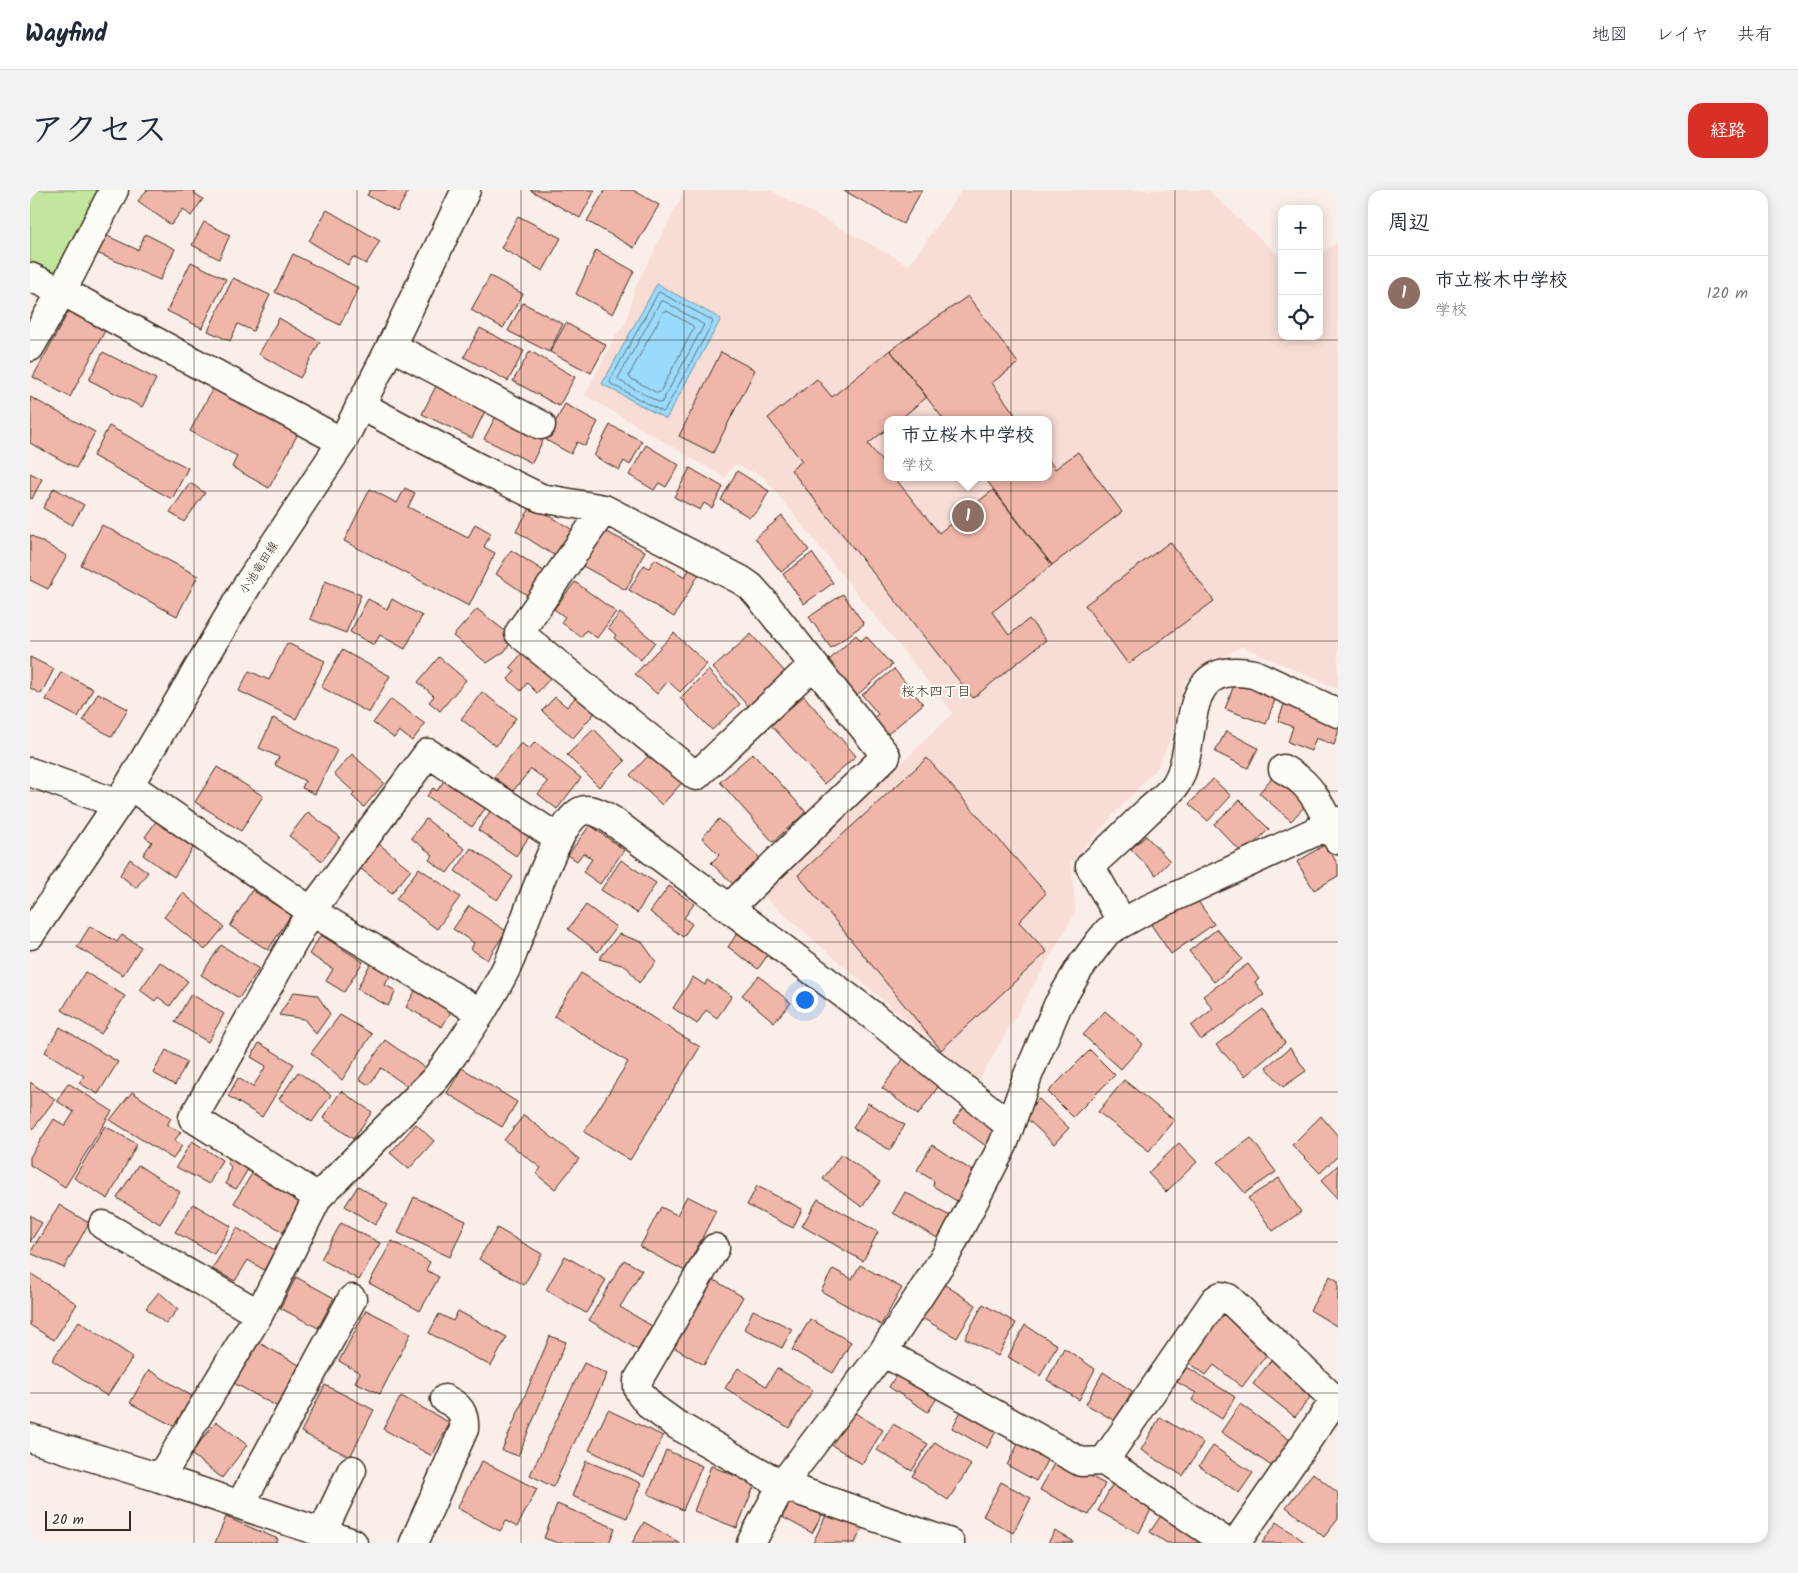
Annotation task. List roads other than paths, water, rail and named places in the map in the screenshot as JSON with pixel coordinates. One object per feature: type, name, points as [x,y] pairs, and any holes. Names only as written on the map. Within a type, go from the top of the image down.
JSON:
[{"type":"street","points":[[30,347],[62,291],[114,190]]},
{"type":"street","name":"小池竜田線","points":[[30,935],[124,795],[248,584],[342,442],[466,190]]},
{"type":"street","points":[[30,277],[62,291],[342,442]]},
{"type":"street","points":[[390,346],[541,425]]},
{"type":"street","points":[[360,405],[477,467],[541,498],[604,509],[751,587],[886,756],[729,908]]},
{"type":"street","points":[[604,509],[519,633],[696,776],[814,665]]},
{"type":"street","points":[[1122,922],[1090,866],[1173,787],[1184,765],[1197,696],[1202,685],[1231,671],[1254,674],[1338,712]]},
{"type":"street","points":[[318,1197],[193,1118],[311,911],[428,753],[559,839]]},
{"type":"street","points":[[751,1543],[782,1485],[883,1352],[946,1255],[1003,1144],[1042,1039],[1058,1005],[1079,969],[1099,942],[1108,931],[1122,922],[1335,829],[1310,791],[1299,780],[1283,769]]},
{"type":"street","points":[[30,772],[124,795],[311,911],[481,1013]]},
{"type":"street","points":[[160,1478],[259,1314],[318,1197],[435,1079],[481,1013],[511,957],[559,839],[568,823],[577,813],[583,810],[595,811],[610,819],[873,1016],[1009,1125]]},
{"type":"street","points":[[103,1225],[259,1314]]},
{"type":"street","points":[[715,1248],[638,1380],[638,1388],[646,1401],[677,1425],[782,1485],[950,1543]]},
{"type":"street","points":[[1104,1461],[1214,1300],[1221,1296],[1228,1298],[1336,1401],[1236,1543]]},
{"type":"street","points":[[240,1505],[352,1298]]},
{"type":"street","points":[[883,1352],[1080,1462],[1104,1461],[1227,1543]]},
{"type":"street","points":[[414,1543],[464,1429],[463,1412],[458,1406],[445,1399]]},
{"type":"street","points":[[30,1438],[160,1478],[353,1543]]},
{"type":"street","points":[[322,1533],[352,1470]]},
{"type":"water","points":[[657,284],[721,319],[666,419],[602,384]]},
{"type":"place","name":"市立桜木中学校","points":[[968,516]]},
{"type":"district","name":"桜木四丁目","points":[[936,692]]}]
